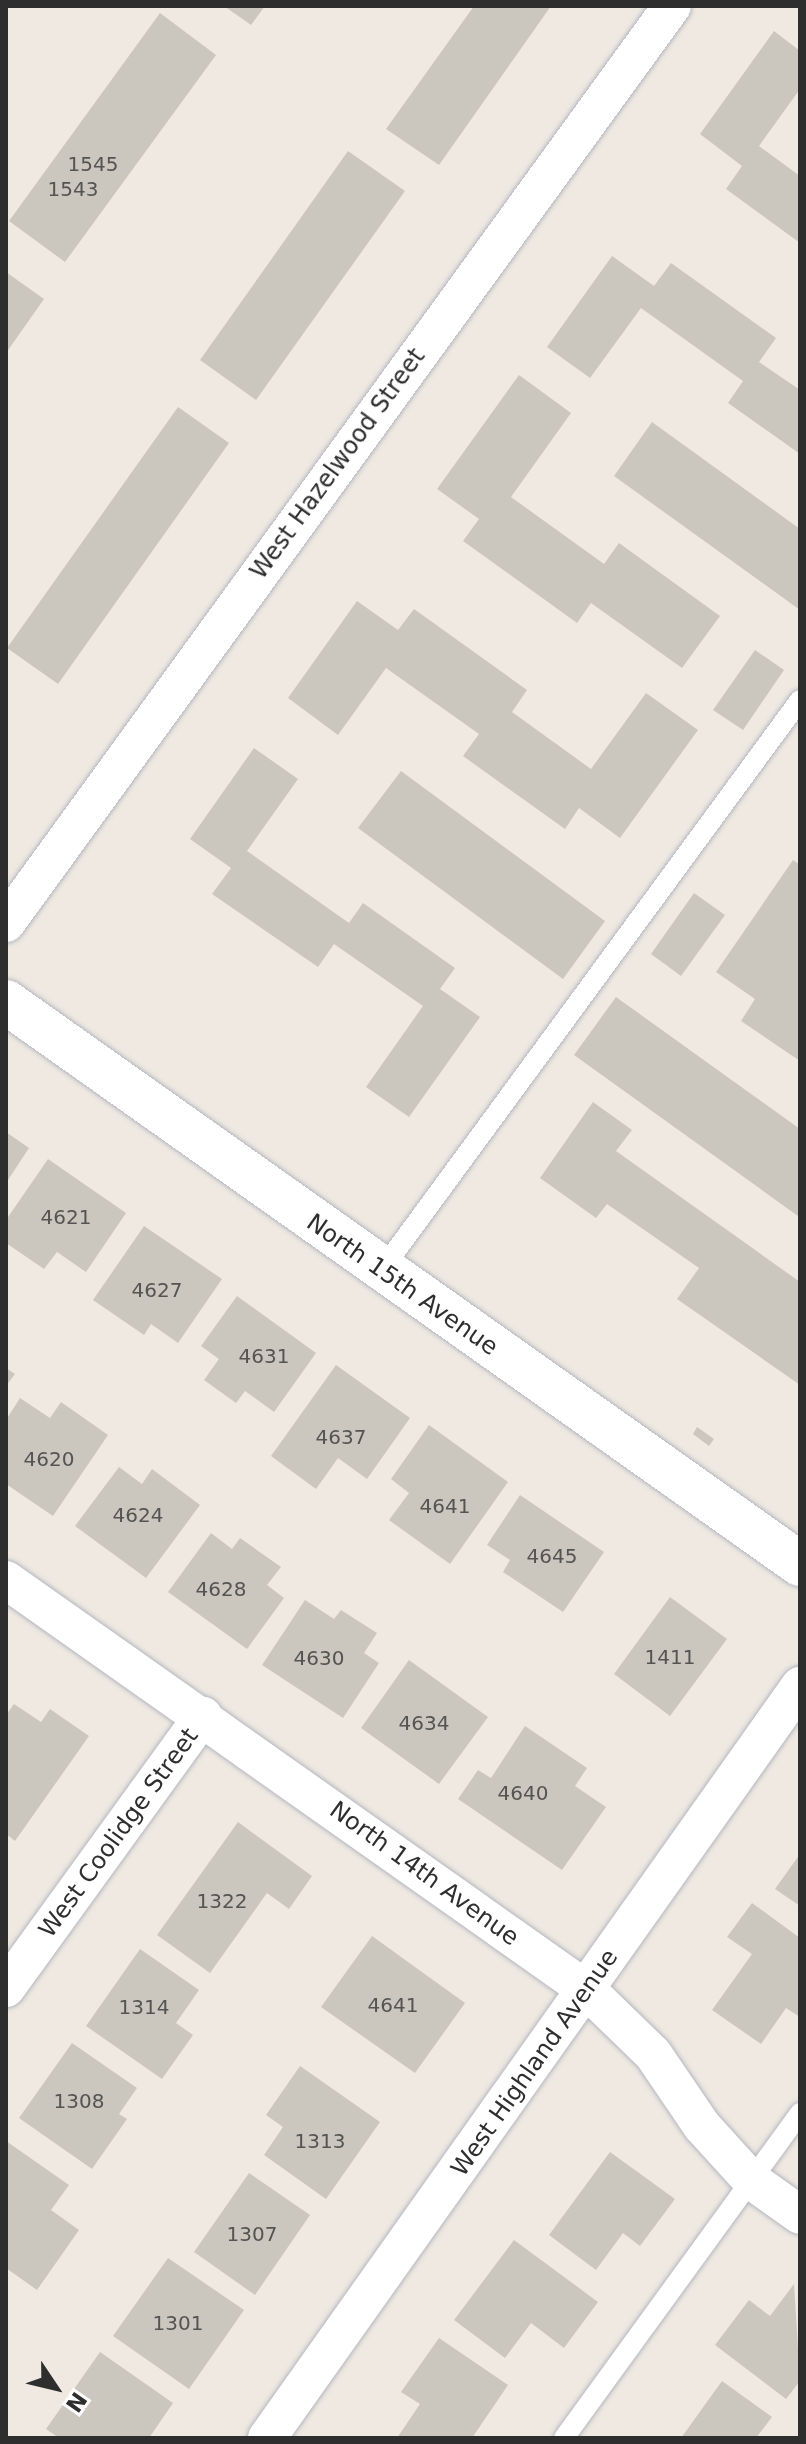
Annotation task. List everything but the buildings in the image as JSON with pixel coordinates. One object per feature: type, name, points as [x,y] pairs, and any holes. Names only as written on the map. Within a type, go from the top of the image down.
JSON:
[{"type":"street","name":"West Hazelwood Street","points":[[6,923],[672,6]]},
{"type":"street","name":"North 15th Avenue","points":[[6,1002],[381,1271],[800,1564]]},
{"type":"street","name":"North 14th Avenue","points":[[6,1580],[203,1716],[587,1990],[653,2054],[702,2126],[751,2180],[800,2215]]},
{"type":"street","name":"West Highland Avenue","points":[[267,2438],[800,1686]]},
{"type":"street","name":"West Coolidge Street","points":[[6,1988],[203,1716]]},
{"type":"lane","points":[[381,1271],[800,700]]},
{"type":"lane","points":[[564,2438],[800,2113]]}]
